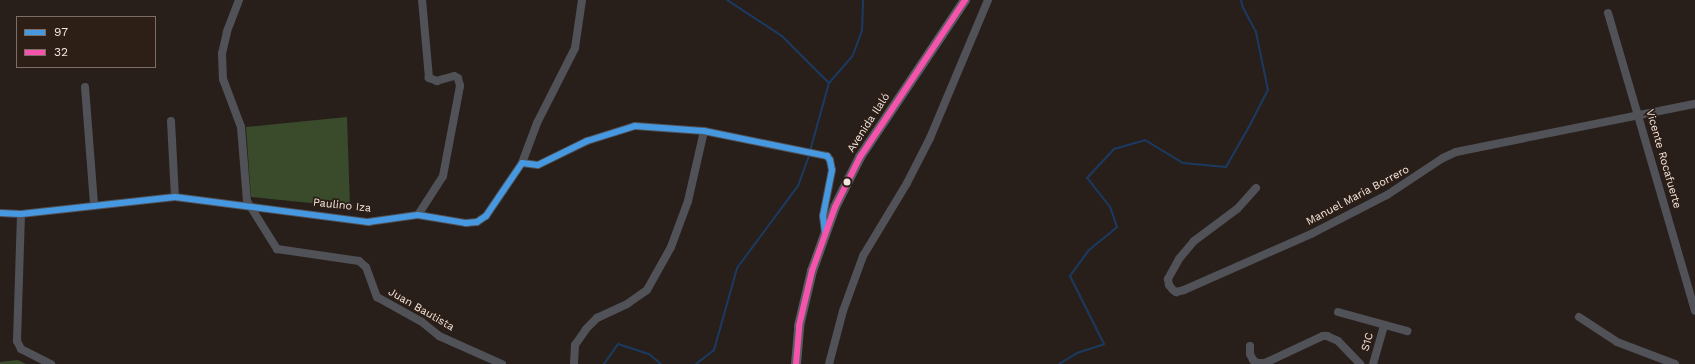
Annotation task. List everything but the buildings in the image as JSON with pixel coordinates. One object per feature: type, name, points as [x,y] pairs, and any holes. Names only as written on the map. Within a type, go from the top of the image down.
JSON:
[{"type":"main road","name":"Avenida Ilaló","points":[[796,364],[799,326],[812,271],[835,207],[860,158],[965,0]]},
{"type":"street","name":"Juan Bautista","points":[[239,0],[227,32],[222,53],[223,80],[240,126],[247,201],[277,249],[359,261],[366,267],[377,297],[422,322],[439,336],[502,364]]},
{"type":"street","points":[[418,215],[443,176],[460,86],[458,78],[454,76],[437,81],[429,78],[422,0]]},
{"type":"street","name":"Paulino Iza","points":[[0,213],[21,214],[175,197],[368,222],[418,215],[466,223],[477,222],[486,216],[522,163],[537,123],[575,48],[582,0]]},
{"type":"street","points":[[829,364],[843,311],[863,256],[907,184],[930,138],[988,0]]},
{"type":"street","name":"Vicente Rocafuerte","points":[[1608,14],[1692,288],[1695,311]]},
{"type":"street","points":[[85,87],[94,205]]},
{"type":"street","name":"Manuel Maria Borrero","points":[[1256,188],[1237,208],[1194,241],[1179,259],[1168,279],[1172,290],[1176,292],[1184,290],[1313,232],[1387,195],[1443,158],[1456,152],[1695,104]]},
{"type":"street","points":[[171,121],[175,197]]},
{"type":"street","points":[[522,163],[538,165],[587,141],[635,126],[704,131],[800,152],[827,156],[830,160],[832,170],[823,216],[825,232]]},
{"type":"street","points":[[574,364],[575,345],[586,329],[597,318],[627,304],[647,290],[671,247],[688,201],[704,131]]},
{"type":"street","points":[[21,214],[17,341],[21,349],[51,364]]},
{"type":"street","points":[[1338,312],[1384,326],[1407,331]]},
{"type":"street","points":[[1579,317],[1608,337],[1663,362],[1675,364]]},
{"type":"street","name":"S1C","points":[[1373,364],[1384,326]]},
{"type":"street","points":[[1250,346],[1250,354],[1253,360],[1258,363],[1265,363],[1322,336],[1327,336],[1338,341],[1360,364]]},
{"type":"green space","points":[[347,117],[350,207],[251,197],[246,127]]},
{"type":"green space","points":[[18,360],[26,364],[0,364],[0,362]]},
{"type":"waterway","points":[[727,0],[782,36],[829,83]]},
{"type":"waterway","points":[[810,151],[829,83],[853,55],[862,30],[863,0]]},
{"type":"waterway","points":[[1059,364],[1077,353],[1104,344],[1070,276],[1089,250],[1117,227],[1110,207],[1087,178],[1114,149],[1145,140],[1183,163],[1226,167],[1268,90],[1256,32],[1243,8],[1241,0]]},
{"type":"waterway","points":[[696,364],[714,350],[737,268],[798,186],[809,155]]},
{"type":"waterway","points":[[604,364],[618,344],[649,354],[661,364]]},
{"type":"transit line","name":"32","points":[[796,364],[799,326],[812,271],[835,207],[860,157],[965,0]]},
{"type":"transit line","name":"97","points":[[0,213],[21,214],[175,197],[368,222],[418,215],[466,223],[477,222],[486,216],[522,163],[538,165],[587,141],[635,126],[704,131],[827,156],[830,160],[832,170],[823,216],[825,232]]}]
